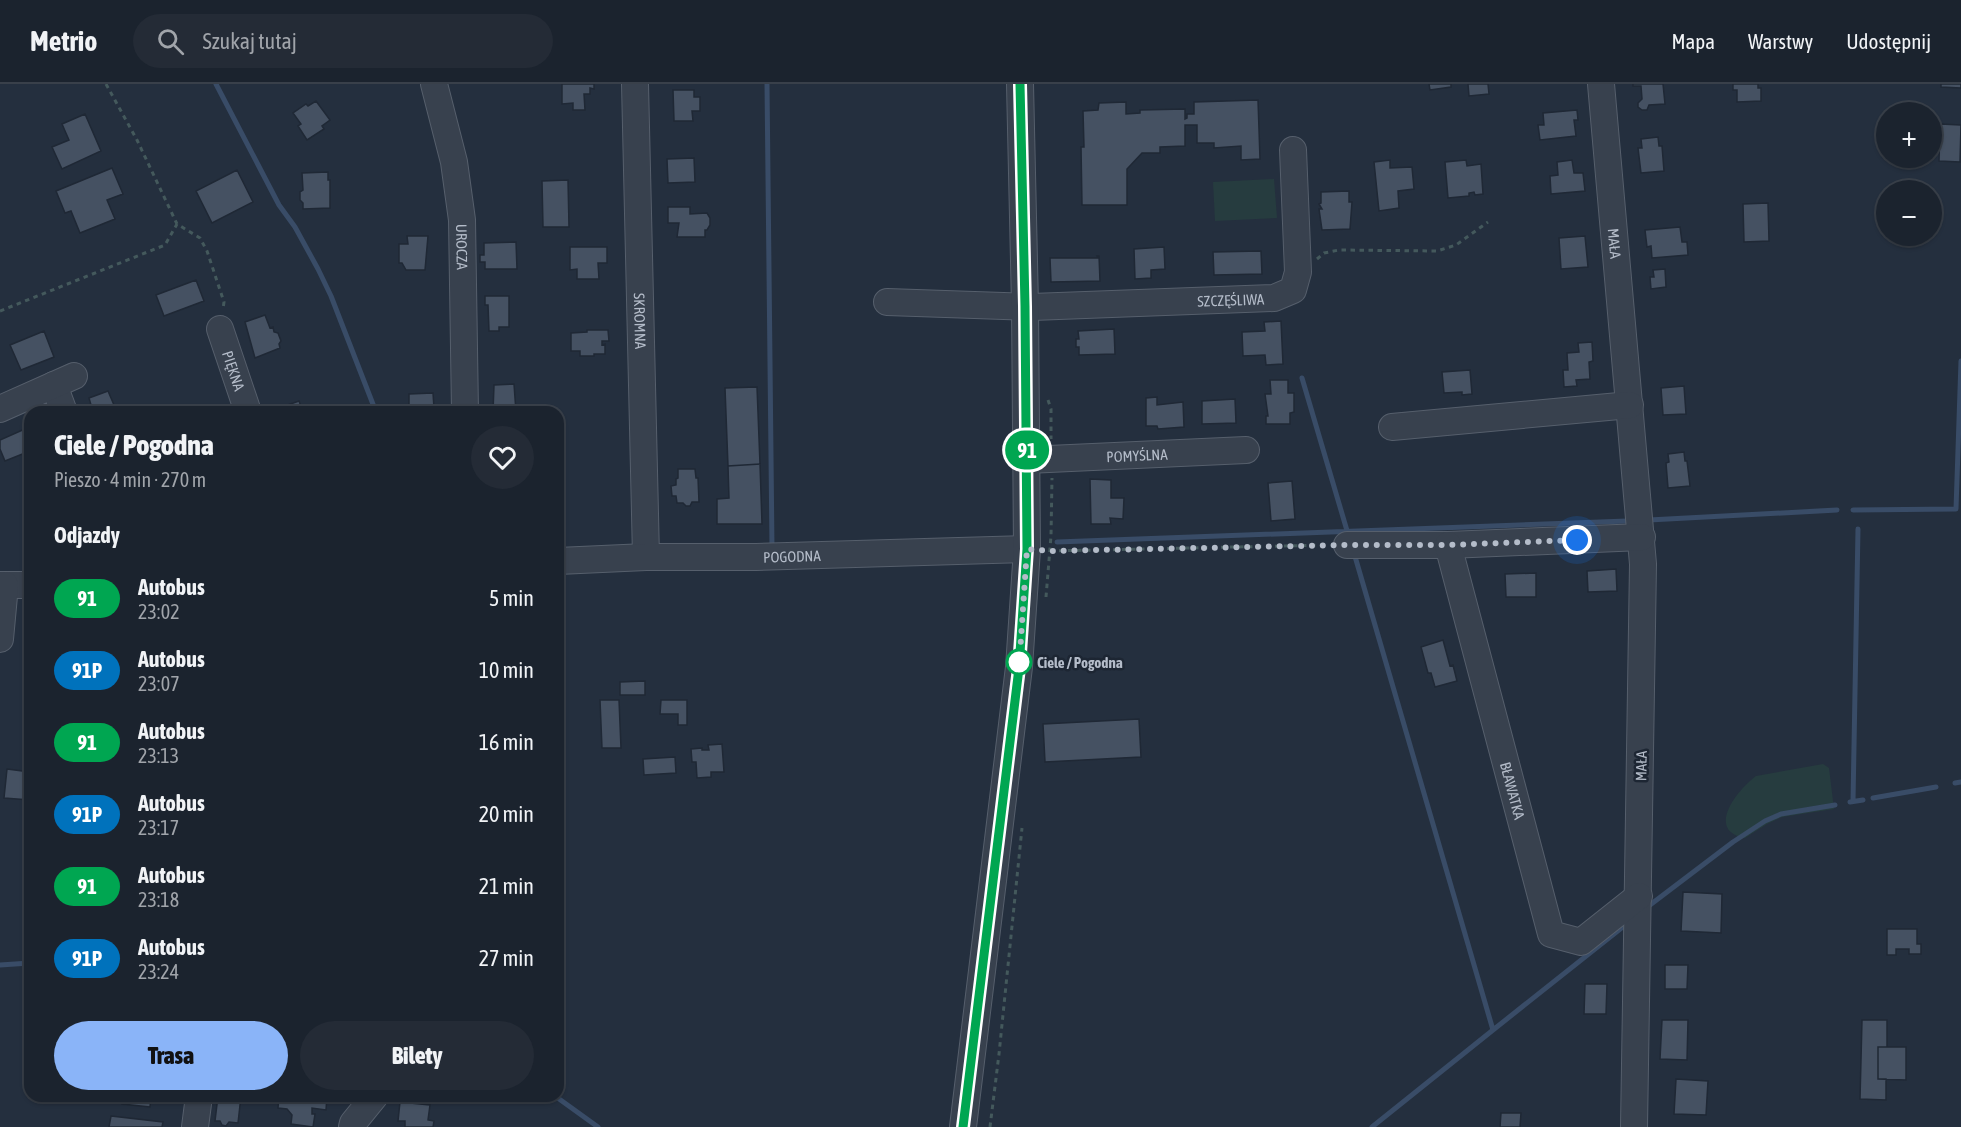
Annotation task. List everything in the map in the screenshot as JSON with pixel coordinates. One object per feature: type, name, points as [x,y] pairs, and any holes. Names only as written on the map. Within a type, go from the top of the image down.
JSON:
[{"type":"street","name":"UROCZA","points":[[434,84],[454,162],[462,220],[465,406]]},
{"type":"street","name":"SKROMNA","points":[[635,84],[646,557]]},
{"type":"street","points":[[963,1127],[1019,668],[1027,549],[1020,84]]},
{"type":"street","name":"MAŁA","points":[[1601,84],[1643,564],[1634,1127]]},
{"type":"street","points":[[1293,150],[1298,272]]},
{"type":"street","name":"SZCZĘŚLIWA","points":[[1025,306],[1274,298],[1293,290],[1298,272]]},
{"type":"street","points":[[887,302],[1025,306]]},
{"type":"street","name":"PIĘKNA","points":[[220,329],[246,406]]},
{"type":"street","points":[[0,409],[64,380],[64,406]]},
{"type":"street","points":[[1392,427],[1630,405]]},
{"type":"street","name":"POMYŚLNA","points":[[1027,460],[1246,450]]},
{"type":"street","points":[[1347,545],[1448,545],[1642,537]]},
{"type":"street","name":"BŁAWATKA","points":[[1448,545],[1551,934],[1581,942],[1639,896]]},
{"type":"street","name":"POGODNA","points":[[564,561],[1027,549]]},
{"type":"street","points":[[0,639],[12,585]]},
{"type":"street","points":[[195,1127],[198,1102]]},
{"type":"street","points":[[352,1127],[370,1102]]},
{"type":"path","points":[[106,84],[137,140],[177,224],[200,237],[207,251],[224,302],[220,329]]},
{"type":"path","points":[[1298,272],[1324,254],[1339,250],[1437,251],[1455,244],[1488,222]]},
{"type":"path","points":[[0,311],[165,245],[177,224]]},
{"type":"path","points":[[1027,549],[1062,551],[1347,545]]},
{"type":"green space","points":[[1274,179],[1277,218],[1215,221],[1213,182]]},
{"type":"green space","points":[[1823,764],[1829,768],[1834,809],[1782,817],[1745,838],[1733,834],[1727,827],[1728,810],[1748,782],[1756,776]]},
{"type":"building","points":[[562,84],[594,84],[594,89],[590,88],[590,94],[584,94],[585,110],[573,110],[573,103],[562,104]]},
{"type":"building","points":[[1429,84],[1451,84],[1451,87],[1430,90]]},
{"type":"building","points":[[1468,84],[1488,84],[1489,94],[1469,96]]},
{"type":"building","points":[[1633,84],[1663,84],[1665,104],[1649,105],[1647,110],[1642,110],[1638,107],[1642,99],[1641,86],[1633,86]]},
{"type":"building","points":[[1733,84],[1758,84],[1758,88],[1761,88],[1761,101],[1737,102],[1737,90],[1733,90]]},
{"type":"building","points":[[1941,84],[1961,84],[1961,88],[1941,87]]},
{"type":"building","points":[[673,90],[694,90],[694,97],[700,97],[700,111],[692,111],[693,121],[674,121]]},
{"type":"building","points":[[1258,100],[1260,159],[1241,160],[1241,146],[1214,148],[1214,143],[1197,143],[1197,125],[1185,125],[1185,146],[1160,147],[1160,153],[1142,153],[1127,169],[1127,205],[1082,205],[1083,111],[1098,110],[1099,103],[1126,102],[1126,114],[1140,113],[1140,110],[1185,109],[1185,119],[1187,114],[1194,114],[1194,102]]},
{"type":"building","points":[[316,101],[330,120],[322,126],[324,129],[307,140],[298,126],[301,124],[293,113],[306,104],[308,106]]},
{"type":"building","points":[[1577,110],[1578,120],[1574,120],[1576,136],[1540,140],[1538,125],[1544,125],[1543,113]]},
{"type":"building","points":[[85,114],[101,151],[62,169],[52,147],[69,140],[62,124]]},
{"type":"building","points":[[1942,124],[1961,125],[1960,162],[1942,161]]},
{"type":"building","points":[[1658,137],[1659,146],[1662,146],[1664,171],[1641,173],[1638,148],[1642,148],[1641,139]]},
{"type":"building","points":[[694,158],[695,182],[668,183],[667,159]]},
{"type":"building","points":[[1390,160],[1390,168],[1412,167],[1414,189],[1398,191],[1399,208],[1379,211],[1374,162]]},
{"type":"building","points":[[1466,160],[1467,166],[1481,164],[1483,194],[1475,195],[1474,192],[1469,193],[1469,196],[1448,198],[1445,162]]},
{"type":"building","points":[[1572,160],[1574,173],[1583,173],[1585,191],[1551,194],[1550,176],[1558,175],[1557,162]]},
{"type":"building","points":[[112,168],[123,194],[107,200],[115,219],[80,233],[71,211],[65,213],[56,191]]},
{"type":"building","points":[[237,170],[253,202],[212,223],[196,191]]},
{"type":"building","points":[[328,172],[330,208],[303,209],[303,203],[300,200],[300,192],[303,190],[302,173]]},
{"type":"building","points":[[568,180],[569,227],[543,227],[542,181]]},
{"type":"building","points":[[1349,191],[1349,202],[1352,202],[1350,229],[1322,230],[1319,209],[1322,209],[1319,204],[1321,203],[1321,192]]},
{"type":"building","points":[[1768,203],[1769,241],[1744,242],[1743,204]]},
{"type":"building","points":[[668,207],[690,207],[690,214],[707,213],[710,225],[705,230],[705,237],[677,237],[679,223],[668,223]]},
{"type":"building","points":[[1680,227],[1682,242],[1687,242],[1688,255],[1652,258],[1651,246],[1647,247],[1645,230]]},
{"type":"building","points":[[407,236],[428,236],[425,270],[406,270],[402,263],[399,263],[399,244],[408,244]]},
{"type":"building","points":[[1585,236],[1588,267],[1561,269],[1559,238]]},
{"type":"building","points":[[516,242],[517,269],[485,269],[485,262],[480,262],[480,255],[484,255],[484,243]]},
{"type":"building","points":[[570,247],[607,247],[607,263],[598,263],[599,279],[577,279],[577,269],[570,270]]},
{"type":"building","points":[[1164,247],[1165,269],[1151,270],[1151,278],[1135,279],[1134,249]]},
{"type":"building","points":[[1261,251],[1262,274],[1214,275],[1213,252]]},
{"type":"building","points":[[1099,256],[1100,281],[1051,282],[1050,258],[1098,258]]},
{"type":"building","points":[[1665,269],[1666,287],[1651,289],[1650,277],[1654,277],[1653,270]]},
{"type":"building","points":[[196,280],[204,301],[164,316],[156,295]]},
{"type":"building","points":[[485,296],[509,296],[509,327],[499,327],[499,331],[489,331],[488,305],[485,305]]},
{"type":"building","points":[[265,315],[270,328],[273,327],[274,332],[278,333],[281,341],[280,348],[255,358],[245,322]]},
{"type":"building","points":[[1281,321],[1283,364],[1266,365],[1265,355],[1243,356],[1242,332],[1265,331],[1264,322]]},
{"type":"building","points":[[1114,329],[1115,354],[1079,355],[1079,347],[1076,347],[1076,339],[1079,339],[1078,331]]},
{"type":"building","points":[[587,330],[608,330],[609,341],[602,341],[602,345],[605,344],[605,354],[580,356],[580,351],[571,351],[571,333],[587,332]]},
{"type":"building","points":[[44,331],[54,357],[21,370],[10,345]]},
{"type":"building","points":[[1592,342],[1593,361],[1589,362],[1590,379],[1576,380],[1577,386],[1564,387],[1563,370],[1568,370],[1567,353],[1579,352],[1578,343]]},
{"type":"building","points":[[1470,370],[1472,394],[1444,393],[1442,372]]},
{"type":"building","points":[[1270,380],[1288,380],[1288,393],[1294,393],[1294,412],[1290,413],[1290,424],[1266,424],[1266,416],[1268,416],[1265,394],[1271,394]]},
{"type":"building","points":[[514,384],[516,406],[493,406],[494,385]]},
{"type":"building","points":[[1684,386],[1686,414],[1663,415],[1661,388]]},
{"type":"building","points":[[757,387],[760,464],[728,466],[725,388]]},
{"type":"building","points":[[108,391],[114,406],[91,406],[89,398]]},
{"type":"building","points":[[433,393],[434,406],[409,406],[409,394]]},
{"type":"building","points":[[1157,397],[1157,405],[1183,402],[1184,427],[1158,429],[1157,426],[1146,426],[1146,398]]},
{"type":"building","points":[[1235,399],[1236,423],[1202,424],[1202,401]]},
{"type":"building","points":[[299,401],[301,406],[285,406]]},
{"type":"building","points":[[24,429],[24,453],[5,461],[0,449],[0,440]]},
{"type":"building","points":[[1684,452],[1690,486],[1668,488],[1666,463],[1669,462],[1668,454]]},
{"type":"building","points":[[760,464],[762,524],[717,524],[717,499],[729,498],[728,466]]},
{"type":"building","points":[[678,469],[695,469],[696,478],[698,478],[699,502],[692,502],[690,506],[686,506],[683,503],[677,503],[676,496],[672,496],[671,486],[676,485]]},
{"type":"building","points":[[1090,479],[1111,480],[1111,498],[1124,498],[1123,519],[1110,518],[1111,524],[1091,524]]},
{"type":"building","points":[[1292,481],[1295,519],[1271,521],[1268,483]]},
{"type":"building","points":[[1616,569],[1617,591],[1588,592],[1587,571]]},
{"type":"building","points":[[1536,573],[1536,597],[1506,597],[1505,574]]},
{"type":"building","points":[[1443,640],[1457,681],[1435,687],[1431,673],[1428,673],[1421,647]]},
{"type":"building","points":[[645,681],[645,695],[620,695],[620,682]]},
{"type":"building","points":[[600,700],[619,700],[621,748],[602,748]]},
{"type":"building","points":[[661,700],[687,700],[687,725],[678,725],[678,714],[660,714]]},
{"type":"building","points":[[1139,719],[1141,757],[1045,762],[1043,724]]},
{"type":"building","points":[[722,744],[724,772],[711,772],[711,777],[697,778],[696,762],[692,762],[691,749],[709,750],[708,745]]},
{"type":"building","points":[[675,757],[676,773],[644,775],[643,759]]},
{"type":"building","points":[[7,769],[24,771],[24,800],[4,798]]},
{"type":"building","points":[[1683,892],[1722,894],[1721,933],[1681,931]]},
{"type":"building","points":[[1887,929],[1917,929],[1917,944],[1921,944],[1921,954],[1909,954],[1909,949],[1896,949],[1896,955],[1887,955]]},
{"type":"building","points":[[1665,965],[1688,965],[1687,989],[1665,989]]},
{"type":"building","points":[[1585,984],[1607,984],[1606,1014],[1584,1014]]},
{"type":"building","points":[[1662,1020],[1688,1020],[1687,1060],[1660,1059]]},
{"type":"building","points":[[1862,1020],[1887,1020],[1887,1047],[1878,1047],[1878,1079],[1886,1079],[1886,1100],[1860,1099]]},
{"type":"building","points":[[1878,1047],[1906,1047],[1906,1080],[1878,1079]]},
{"type":"building","points":[[1676,1079],[1708,1081],[1706,1115],[1674,1114]]},
{"type":"building","points":[[122,1102],[150,1102],[150,1107],[122,1104]]},
{"type":"building","points":[[217,1102],[240,1102],[238,1123],[229,1122],[226,1126],[220,1121],[215,1121]]},
{"type":"building","points":[[278,1102],[327,1102],[326,1110],[312,1108],[312,1114],[315,1114],[313,1127],[291,1124],[292,1115],[287,1109],[278,1108]]},
{"type":"building","points":[[400,1102],[430,1105],[428,1120],[434,1121],[433,1127],[405,1127],[405,1121],[398,1121]]},
{"type":"building","points":[[1501,1113],[1521,1113],[1520,1127],[1500,1127]]},
{"type":"building","points":[[111,1116],[163,1122],[162,1127],[109,1127]]},
{"type":"waterway","points":[[216,84],[279,205],[295,227],[318,269],[331,296],[374,406]]},
{"type":"waterway","points":[[767,84],[772,548]]},
{"type":"waterway","points":[[1853,510],[1956,509],[1961,361]]},
{"type":"waterway","points":[[1302,378],[1348,534]]},
{"type":"waterway","points":[[1649,520],[1837,510]]},
{"type":"waterway","points":[[1057,542],[1627,521]]},
{"type":"waterway","points":[[1853,801],[1858,529]]},
{"type":"waterway","points":[[1354,553],[1493,1030],[1372,1127]]},
{"type":"waterway","points":[[1955,783],[1961,782]]},
{"type":"waterway","points":[[1873,798],[1936,787]]},
{"type":"waterway","points":[[1850,802],[1863,800]]},
{"type":"waterway","points":[[1646,908],[1733,842],[1765,821],[1781,814],[1835,805]]},
{"type":"waterway","points":[[1493,1030],[1629,922]]},
{"type":"waterway","points":[[0,965],[24,963]]},
{"type":"waterway","points":[[563,1102],[598,1127]]},
{"type":"bus line","name":"91","points":[[963,1127],[1019,668],[1027,549],[1020,84]]},
{"type":"place","name":"Ciele / Pogodna","points":[[1019,662]]},
{"type":"route","points":[[1019,662],[1019,668],[1027,549],[1050,551],[1448,545],[1577,540]]}]
